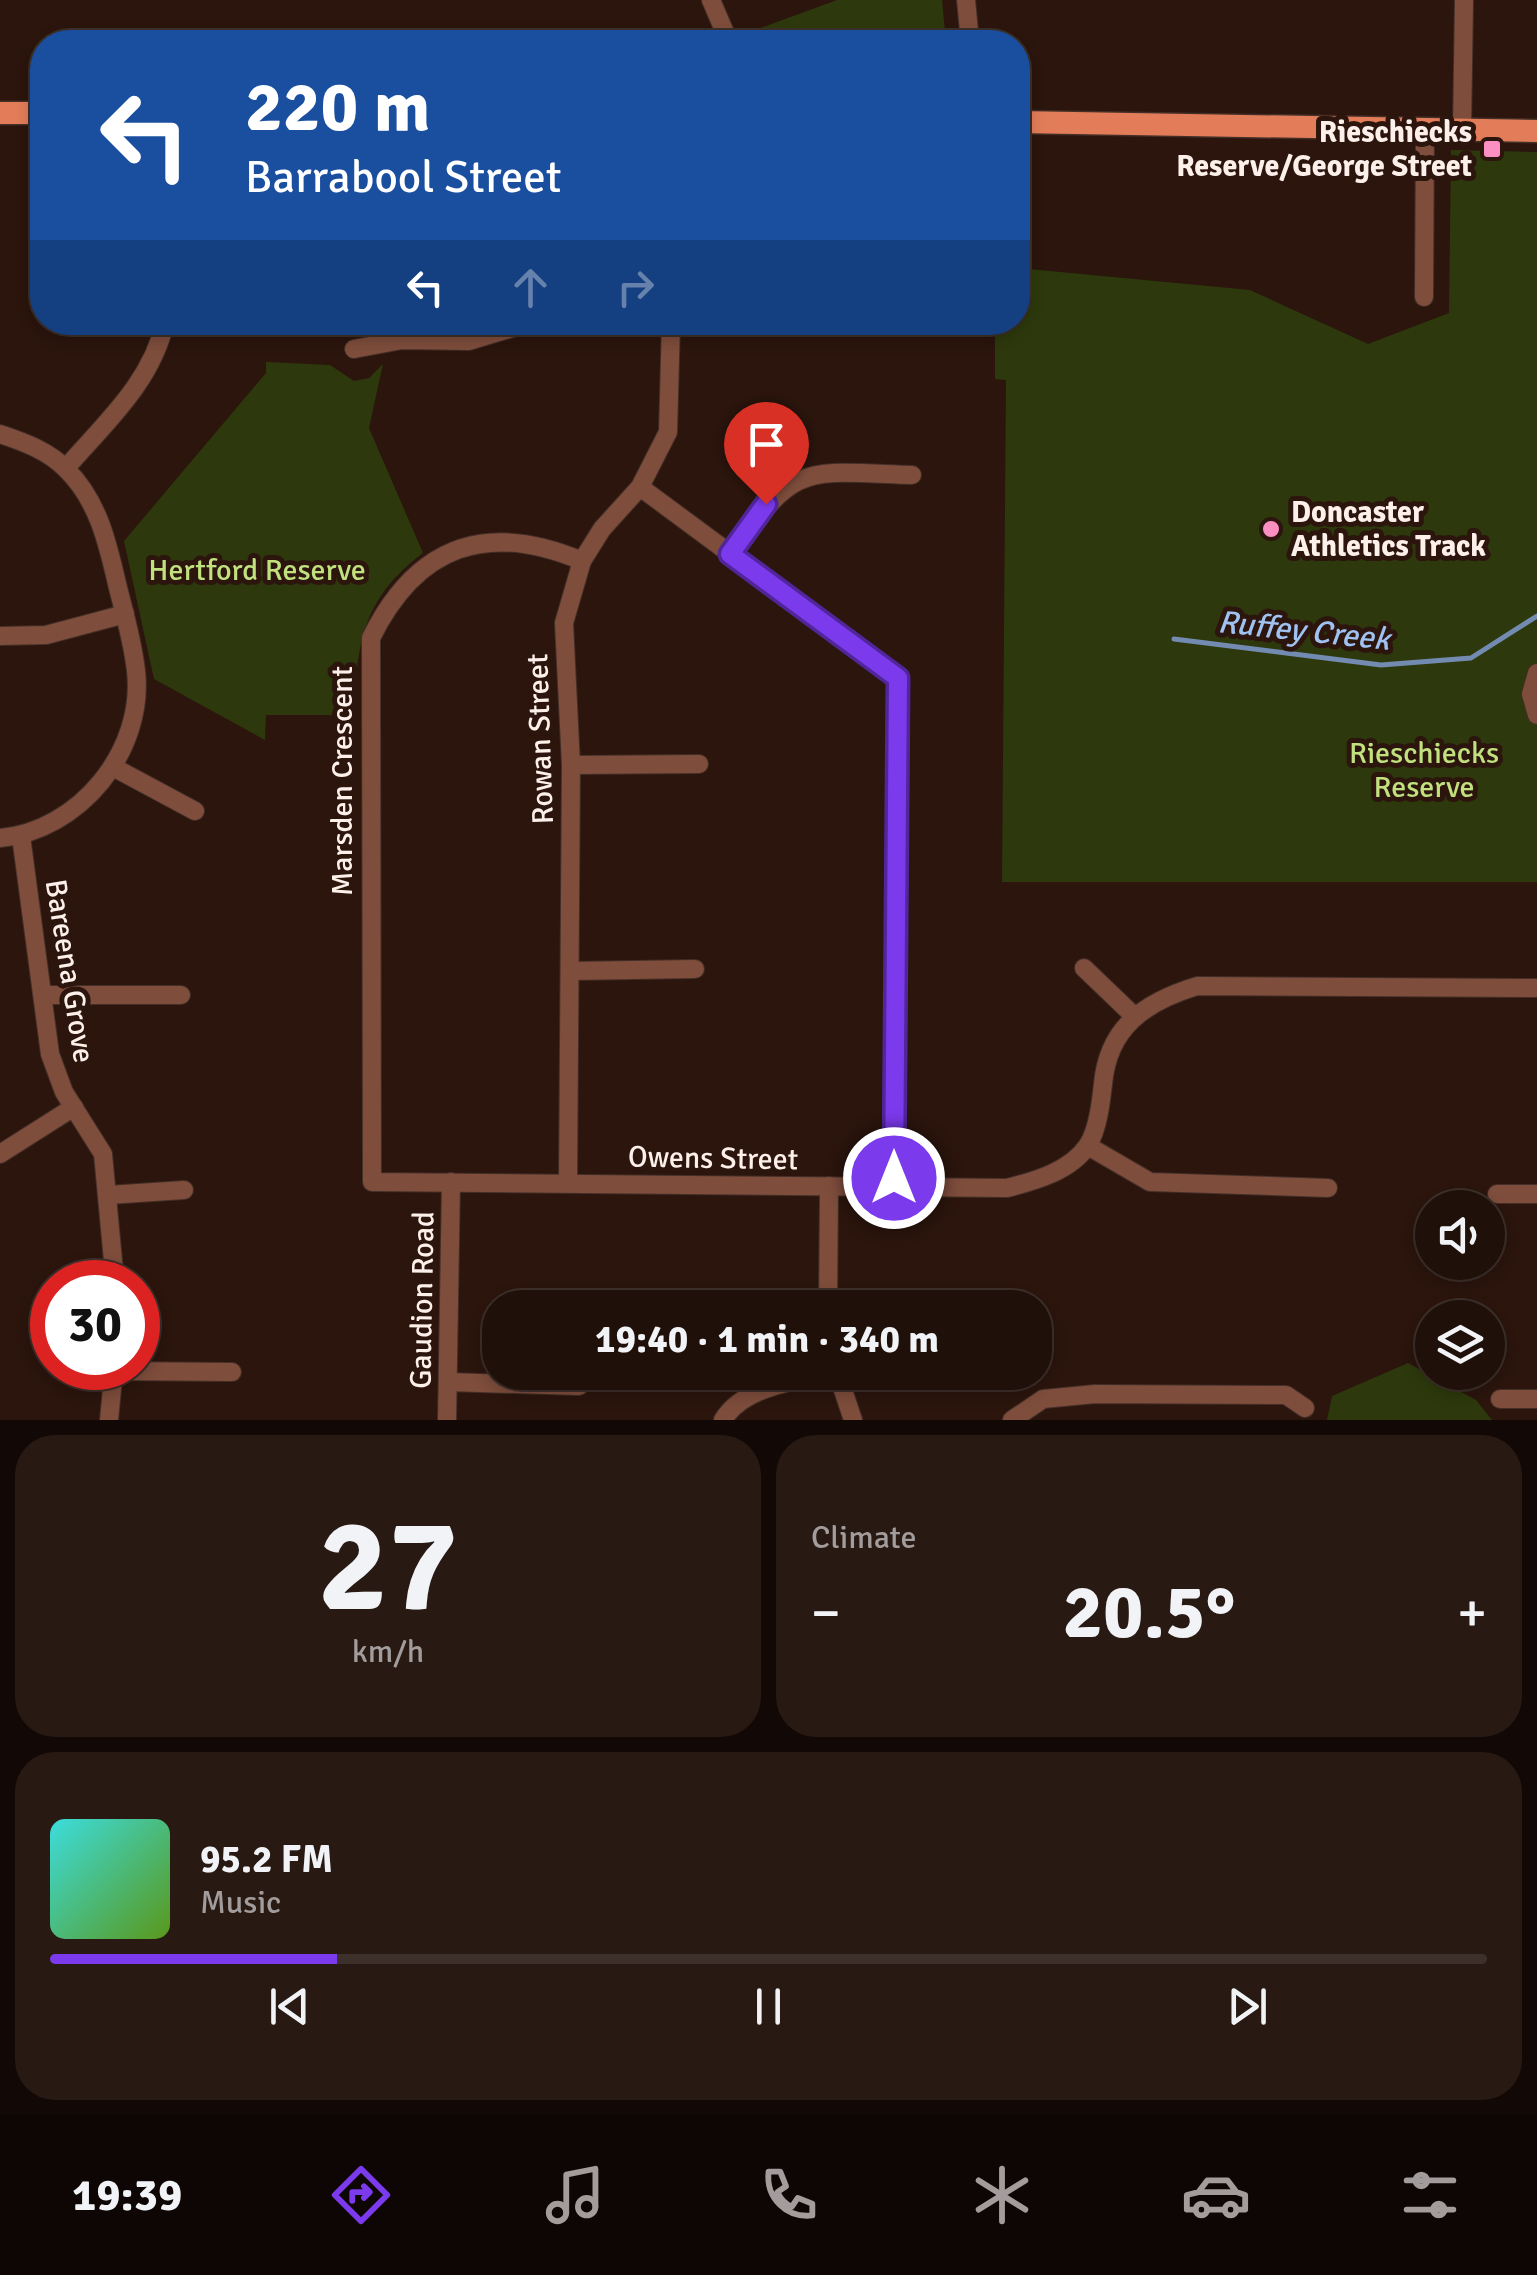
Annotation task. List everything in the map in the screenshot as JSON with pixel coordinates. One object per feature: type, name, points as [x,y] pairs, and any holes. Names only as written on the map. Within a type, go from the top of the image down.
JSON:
[{"type":"main road","points":[[0,112],[30,113]]},
{"type":"main road","points":[[1030,122],[1537,130]]},
{"type":"street","points":[[712,0],[724,30]]},
{"type":"street","points":[[966,0],[969,30]]},
{"type":"street","points":[[1462,130],[1464,0]]},
{"type":"street","points":[[1424,297],[1425,129]]},
{"type":"street","points":[[66,468],[141,381],[159,351],[162,335]]},
{"type":"street","points":[[354,349],[402,340],[469,341],[489,335]]},
{"type":"street","name":"Rowan Street","points":[[568,1184],[571,765],[564,623],[582,562],[602,530],[640,488],[668,432],[672,335]]},
{"type":"street","points":[[0,434],[34,445],[66,468],[103,526],[137,673],[135,707],[113,767],[91,795],[60,819],[21,836],[0,838]]},
{"type":"street","points":[[730,554],[766,504],[792,481],[826,472],[912,476]]},
{"type":"street","points":[[640,488],[898,678],[894,1187]]},
{"type":"street","name":"Marsden Crescent","points":[[372,1182],[371,638],[399,589],[443,554],[482,543],[526,542],[582,562]]},
{"type":"street","points":[[0,636],[46,636],[124,614]]},
{"type":"street","points":[[1537,673],[1530,694],[1537,715]]},
{"type":"street","points":[[571,765],[698,764]]},
{"type":"street","points":[[113,767],[196,811]]},
{"type":"street","name":"Bareena Grove","points":[[21,836],[50,1054],[74,1107],[102,1154],[113,1260]]},
{"type":"street","points":[[1084,968],[1133,1016]]},
{"type":"street","points":[[571,971],[695,969]]},
{"type":"street","points":[[1328,1188],[1150,1182],[1088,1146],[1101,1105],[1105,1059],[1133,1016],[1156,998],[1197,986],[1537,988]]},
{"type":"street","points":[[44,995],[180,995]]},
{"type":"street","points":[[0,1154],[74,1107]]},
{"type":"street","name":"Owens Street","points":[[372,1182],[1007,1188],[1045,1179],[1088,1146]]},
{"type":"street","name":"Gaudion Road","points":[[447,1420],[452,1182]]},
{"type":"street","points":[[828,1290],[829,1186]]},
{"type":"street","points":[[108,1195],[184,1190]]},
{"type":"street","points":[[1505,1194],[1537,1194]]},
{"type":"street","points":[[160,1370],[232,1372]]},
{"type":"street","points":[[448,1382],[482,1383]]},
{"type":"street","points":[[109,1420],[112,1390]]},
{"type":"street","points":[[723,1420],[732,1407],[752,1394],[767,1390]]},
{"type":"street","points":[[842,1390],[852,1420]]},
{"type":"street","points":[[1012,1420],[1044,1398],[1095,1394],[1286,1394],[1305,1408]]},
{"type":"street","points":[[1500,1400],[1537,1399]]},
{"type":"green space","points":[[837,0],[942,0],[945,30],[755,30]]},
{"type":"green space","name":"Rieschiecks Reserve","points":[[1451,150],[1537,152],[1537,882],[1002,882],[1006,380],[995,379],[995,335],[1030,335],[1030,269],[1250,290],[1368,344],[1449,313]]},
{"type":"green space","name":"Hertford Reserve","points":[[266,362],[330,365],[354,381],[369,378],[383,364],[369,428],[423,553],[403,570],[375,605],[361,644],[354,715],[266,715],[265,740],[154,679],[124,541],[266,373]]},
{"type":"green space","points":[[1408,1363],[1415,1367],[1415,1390],[1458,1390],[1476,1400],[1492,1420],[1327,1420],[1332,1396]]},
{"type":"waterway","name":"Ruffey Creek","points":[[1174,639],[1381,665],[1471,658],[1537,616]]},
{"type":"place","name":"Rieschiecks Reserve/George Street","points":[[1492,149]]},
{"type":"place","name":"Doncaster Athletics Track","points":[[1271,529]]},
{"type":"route","points":[[766,504],[730,554],[898,678],[894,1178]]}]
